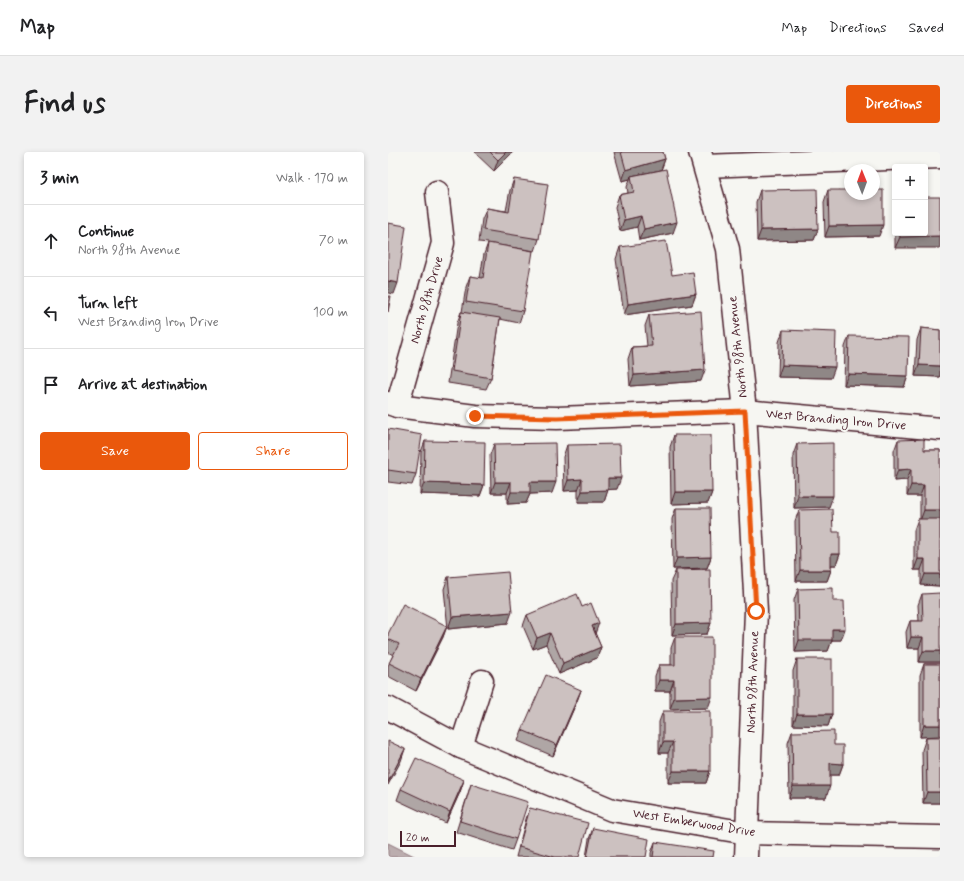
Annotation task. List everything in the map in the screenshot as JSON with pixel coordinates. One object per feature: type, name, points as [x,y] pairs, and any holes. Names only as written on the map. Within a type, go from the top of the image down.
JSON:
[{"type":"street","points":[[702,159],[940,157]]},
{"type":"street","name":"North 98th Avenue","points":[[702,159],[728,249],[745,411],[756,611],[746,857]]},
{"type":"street","name":"North 98th Drive","points":[[393,404],[443,243],[437,192]]},
{"type":"street","name":"West Branding Iron Drive","points":[[393,404],[475,416],[557,418],[745,411],[940,429]]},
{"type":"street","points":[[461,747],[482,681]]},
{"type":"street","name":"West Emberwood Drive","points":[[388,708],[461,747],[612,810],[747,833],[940,837]]},
{"type":"shaded area","points":[[388,843],[416,857],[388,857]]},
{"type":"building","points":[[490,152],[506,152],[498,160]]},
{"type":"building","points":[[621,152],[663,152],[665,159],[626,170]]},
{"type":"building","points":[[666,169],[677,222],[644,229],[641,216],[624,220],[619,195],[634,192],[631,176]]},
{"type":"building","points":[[514,179],[548,184],[539,239],[483,230],[487,208],[509,212]]},
{"type":"building","points":[[817,189],[818,229],[761,230],[760,190]]},
{"type":"building","points":[[828,190],[844,190],[844,200],[880,200],[880,190],[883,190],[883,225],[829,226]]},
{"type":"building","points":[[928,197],[940,197],[940,236],[900,237],[928,236]]},
{"type":"building","points":[[388,223],[406,226],[398,283],[388,281]]},
{"type":"building","points":[[666,241],[672,275],[693,272],[696,294],[628,304],[620,247]]},
{"type":"building","points":[[488,243],[533,251],[523,311],[466,302],[470,276],[483,278]]},
{"type":"building","points":[[388,296],[391,296],[388,312]]},
{"type":"building","points":[[701,311],[705,370],[634,375],[632,347],[652,346],[649,315]]},
{"type":"building","points":[[461,312],[500,318],[491,378],[452,371]]},
{"type":"building","points":[[921,328],[940,330],[940,366],[919,365]]},
{"type":"building","points":[[783,330],[836,332],[835,367],[782,365]]},
{"type":"building","points":[[849,336],[909,337],[908,376],[848,374]]},
{"type":"building","points":[[388,429],[422,435],[416,474],[388,470]]},
{"type":"building","points":[[674,435],[711,435],[712,492],[675,492]]},
{"type":"building","points":[[924,439],[924,450],[940,450],[940,510],[924,510],[924,485],[911,485],[911,469],[898,470],[898,440]]},
{"type":"building","points":[[425,441],[485,442],[484,485],[424,483]]},
{"type":"building","points":[[555,443],[556,482],[530,482],[530,492],[511,492],[511,482],[495,482],[494,444]]},
{"type":"building","points":[[833,443],[833,496],[798,496],[797,444]]},
{"type":"building","points":[[620,444],[621,478],[608,478],[608,490],[582,491],[582,479],[568,480],[567,445]]},
{"type":"building","points":[[676,508],[710,508],[711,557],[677,558]]},
{"type":"building","points":[[832,509],[833,532],[840,532],[840,554],[831,554],[831,570],[800,570],[799,510]]},
{"type":"building","points":[[918,519],[940,519],[940,574],[925,574],[925,559],[918,559]]},
{"type":"building","points":[[710,569],[711,623],[676,624],[676,570]]},
{"type":"building","points":[[508,572],[512,612],[452,617],[448,577]]},
{"type":"building","points":[[833,588],[833,601],[844,601],[845,629],[832,629],[832,640],[799,640],[798,589]]},
{"type":"building","points":[[940,593],[940,651],[923,651],[923,637],[911,637],[910,621],[923,621],[922,594]]},
{"type":"building","points":[[577,594],[582,607],[591,603],[599,623],[592,626],[601,647],[563,663],[550,633],[537,638],[527,615]]},
{"type":"building","points":[[403,604],[447,626],[421,679],[389,663],[399,644],[388,639],[388,634]]},
{"type":"building","points":[[675,637],[712,637],[712,697],[674,698],[674,680],[659,680],[659,665],[675,665]]},
{"type":"building","points":[[797,659],[832,659],[832,714],[797,714]]},
{"type":"building","points":[[924,664],[940,664],[940,725],[924,725]]},
{"type":"building","points":[[546,675],[581,690],[557,745],[522,730]]},
{"type":"building","points":[[663,711],[710,711],[710,771],[673,771],[673,742],[663,742]]},
{"type":"building","points":[[834,731],[834,745],[843,745],[843,764],[830,763],[830,786],[793,786],[792,732]]},
{"type":"building","points":[[926,738],[940,738],[940,792],[927,792]]},
{"type":"building","points":[[388,741],[405,749],[388,782]]},
{"type":"building","points":[[416,758],[464,780],[450,812],[401,789]]},
{"type":"building","points":[[471,784],[528,802],[516,839],[460,821]]},
{"type":"building","points":[[530,808],[588,823],[579,857],[555,857],[519,847]]},
{"type":"building","points":[[593,828],[649,839],[646,857],[587,857]]},
{"type":"building","points":[[655,842],[714,851],[713,857],[653,857]]},
{"type":"route","points":[[475,416],[557,418],[745,411],[756,611]]}]
